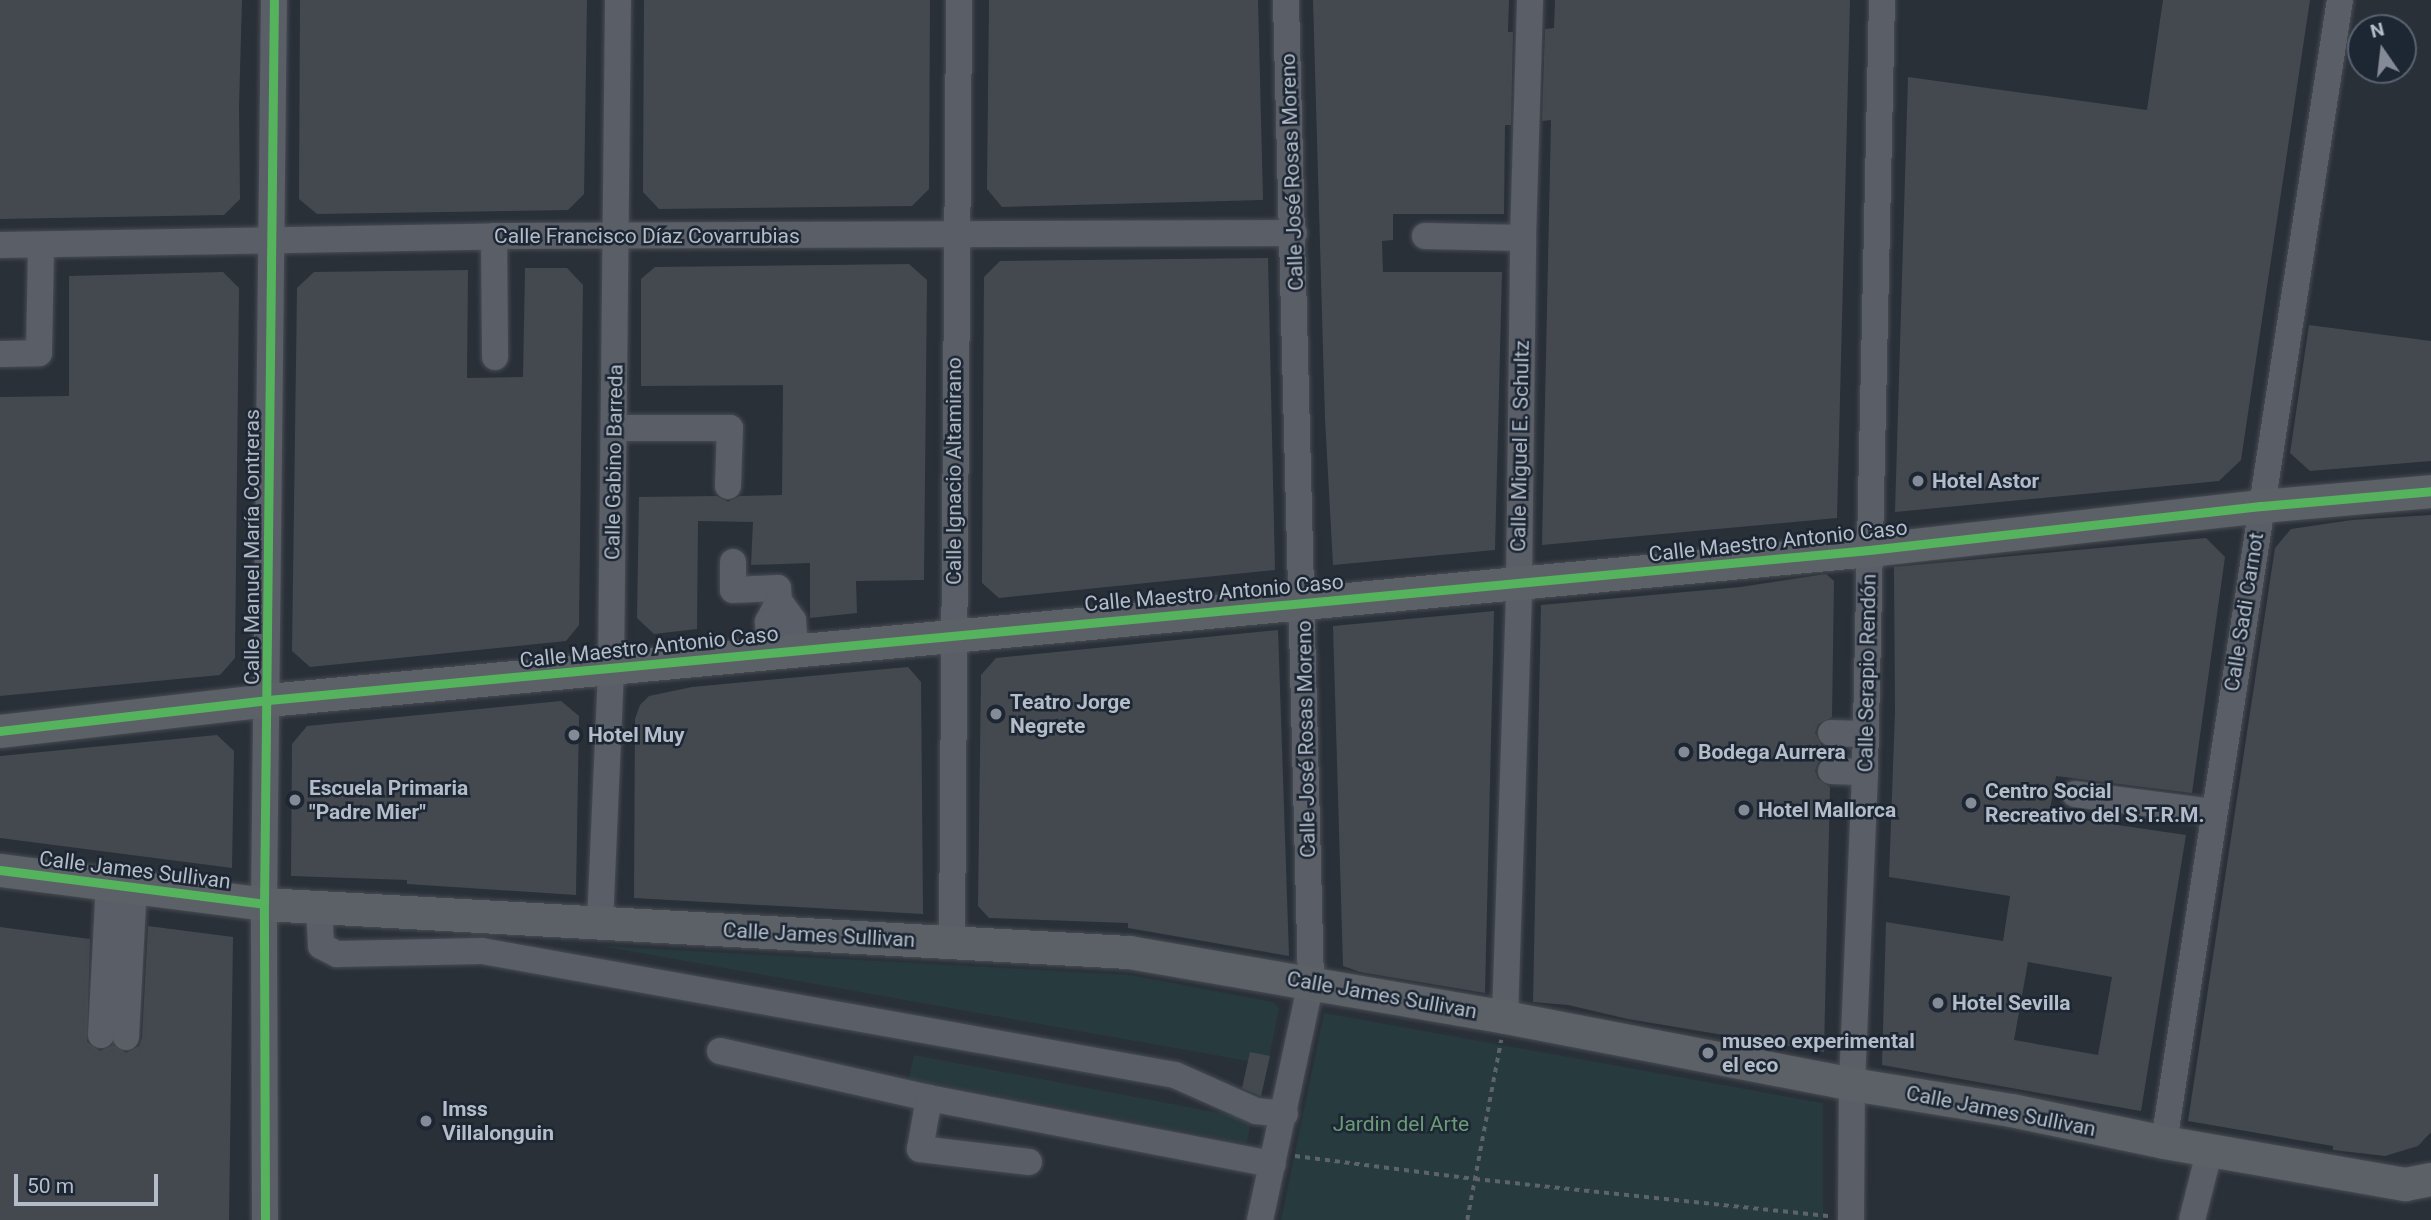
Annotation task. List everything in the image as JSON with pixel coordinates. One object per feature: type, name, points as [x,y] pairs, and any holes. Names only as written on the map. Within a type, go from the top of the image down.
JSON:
[{"type":"main road","name":"Calle Maestro Antonio Caso","points":[[0,731],[268,700],[1304,601],[1519,584],[1869,550],[2261,506],[2431,491]]},
{"type":"main road","name":"Calle James Sullivan","points":[[0,870],[264,904],[1129,952],[1506,1017],[1852,1084],[2011,1110],[2164,1142],[2405,1184],[2431,1179]]},
{"type":"street","name":"Calle Manuel María Contreras","points":[[265,1220],[264,904],[274,0]]},
{"type":"street","name":"Calle Gabino Barreda","points":[[600,923],[611,669],[618,0]]},
{"type":"street","name":"Calle Ignacio Altamirano","points":[[952,942],[959,0]]},
{"type":"street","name":"Calle José Rosas Moreno","points":[[1261,1220],[1311,982],[1304,601],[1286,0]]},
{"type":"street","name":"Calle Miguel E. Schultz","points":[[1506,1017],[1519,584],[1522,238],[1530,0]]},
{"type":"street","name":"Calle Serapio Rendón","points":[[1851,1219],[1852,1084],[1866,734],[1882,0]]},
{"type":"street","name":"Calle Sadi Carnot","points":[[2164,1142],[2340,0]]},
{"type":"street","name":"Calle Francisco Díaz Covarrubias","points":[[0,246],[494,236],[1294,233]]},
{"type":"street","points":[[494,236],[495,357]]},
{"type":"street","points":[[1424,236],[1522,238]]},
{"type":"street","points":[[0,354],[38,354],[41,245]]},
{"type":"street","points":[[615,428],[730,428],[728,486]]},
{"type":"street","points":[[733,562],[733,590],[778,588],[779,601],[793,620],[783,652]]},
{"type":"street","points":[[1831,733],[1866,734]]},
{"type":"street","points":[[1831,771],[1865,772]]},
{"type":"street","points":[[2075,794],[2213,812]]},
{"type":"street","points":[[113,1036],[121,884]]},
{"type":"street","points":[[319,907],[321,946],[337,954],[482,951],[1175,1075],[1256,1111],[1285,1114]]},
{"type":"street","points":[[720,1051],[929,1098],[1275,1159]]},
{"type":"street","points":[[929,1098],[919,1149],[1029,1162]]},
{"type":"street","points":[[2192,1220],[2210,1149]]},
{"type":"path","points":[[1468,1220],[1506,1017]]},
{"type":"path","points":[[1275,1159],[1851,1219]]},
{"type":"green space","points":[[601,946],[1130,975],[1273,1002],[1279,1008],[1260,1102],[1241,1098],[1248,1061]]},
{"type":"green space","name":"Jardin del Arte","points":[[1324,1013],[1823,1103],[1823,1220],[1281,1220]]},
{"type":"green space","points":[[914,1055],[1251,1119],[1247,1143],[909,1078]]},
{"type":"building","points":[[0,0],[242,0],[240,199],[224,215],[0,219]]},
{"type":"building","points":[[300,0],[587,0],[584,194],[568,210],[317,214],[299,199]]},
{"type":"building","points":[[644,0],[930,0],[929,189],[912,206],[659,209],[643,192]]},
{"type":"building","points":[[989,0],[1258,0],[1263,200],[1002,207],[987,189]]},
{"type":"building","points":[[1313,0],[1509,0],[1508,32],[1513,32],[1511,125],[1505,125],[1504,214],[1393,214],[1393,240],[1382,241],[1383,272],[1502,272],[1495,550],[1333,565],[1325,419]]},
{"type":"building","points":[[1555,0],[1850,0],[1837,518],[1542,545],[1551,120],[1542,121],[1545,29],[1554,28]]},
{"type":"building","points":[[2163,0],[2310,0],[2241,460],[2219,481],[1895,512],[1908,77],[2147,110]]},
{"type":"building","points":[[1268,258],[1275,570],[999,598],[982,583],[984,277],[1000,261]]},
{"type":"building","points":[[909,264],[927,280],[924,580],[856,581],[857,613],[810,618],[810,563],[751,565],[753,522],[698,521],[697,629],[654,634],[637,618],[639,497],[716,496],[728,502],[740,496],[782,495],[783,385],[641,386],[641,279],[655,267]]},
{"type":"building","points":[[525,268],[567,268],[583,285],[579,625],[566,641],[310,667],[292,651],[297,288],[314,272],[468,270],[467,378],[523,377]]},
{"type":"building","points":[[223,272],[239,288],[235,658],[220,675],[0,696],[0,397],[69,396],[69,276]]},
{"type":"building","points":[[2309,325],[2431,341],[2431,461],[2310,471],[2290,453]]},
{"type":"building","points":[[2431,515],[2431,1132],[2418,1146],[2385,1156],[2333,1150],[2333,1146],[2188,1121],[2275,548],[2291,529],[2352,520]]},
{"type":"building","points":[[2206,538],[2225,557],[2192,793],[2056,776],[2049,815],[2186,835],[2141,1111],[1882,1065],[1886,922],[2003,941],[2010,896],[1889,877],[1895,712],[1894,567]],"holes":[[[2028,962],[2112,977],[2098,1055],[2014,1040]]]},
{"type":"building","points":[[1826,574],[1834,581],[1832,717],[1818,724],[1815,733],[1822,746],[1831,749],[1831,755],[1818,762],[1815,771],[1818,779],[1830,787],[1824,1052],[1628,1019],[1568,1005],[1533,1002],[1541,605],[1740,587]]},
{"type":"building","points":[[1494,611],[1485,993],[1360,972],[1343,966],[1333,626]]},
{"type":"building","points":[[1278,630],[1289,956],[1128,928],[1128,923],[989,918],[978,906],[981,675],[996,658]]},
{"type":"building","points":[[908,667],[921,682],[923,914],[634,898],[635,719],[640,705],[649,696],[692,687]]},
{"type":"building","points":[[561,701],[579,716],[576,895],[407,884],[407,880],[291,876],[292,744],[307,726]]},
{"type":"building","points":[[217,735],[234,751],[232,868],[0,838],[0,756]]},
{"type":"building","points":[[148,926],[233,937],[229,1220],[0,1220],[0,927],[90,939],[87,1042],[100,1051],[113,1045],[126,1053],[139,1046],[142,1038]]},
{"type":"building","points":[[1250,1052],[1270,1056],[1261,1096],[1242,1088]]},
{"type":"cycle path","points":[[265,1220],[264,904],[274,0]]},
{"type":"cycle path","points":[[0,731],[268,700],[1869,550],[2261,506],[2431,491]]},
{"type":"cycle path","points":[[0,870],[264,904]]},
{"type":"place","name":"Hotel Astor","points":[[1918,481]]},
{"type":"place","name":"Teatro Jorge Negrete","points":[[996,714]]},
{"type":"place","name":"Hotel Muy","points":[[574,735]]},
{"type":"place","name":"Bodega Aurrera","points":[[1684,752]]},
{"type":"place","name":"Escuela Primaria \"Padre Mier\"","points":[[295,800]]},
{"type":"place","name":"Centro Social Recreativo del S.T.R.M.","points":[[1971,803]]},
{"type":"place","name":"Hotel Mallorca","points":[[1744,810]]},
{"type":"place","name":"Hotel Sevilla","points":[[1938,1003]]},
{"type":"place","name":"museo experimental el eco","points":[[1708,1053]]},
{"type":"place","name":"Imss Villalonguin","points":[[426,1121]]}]
